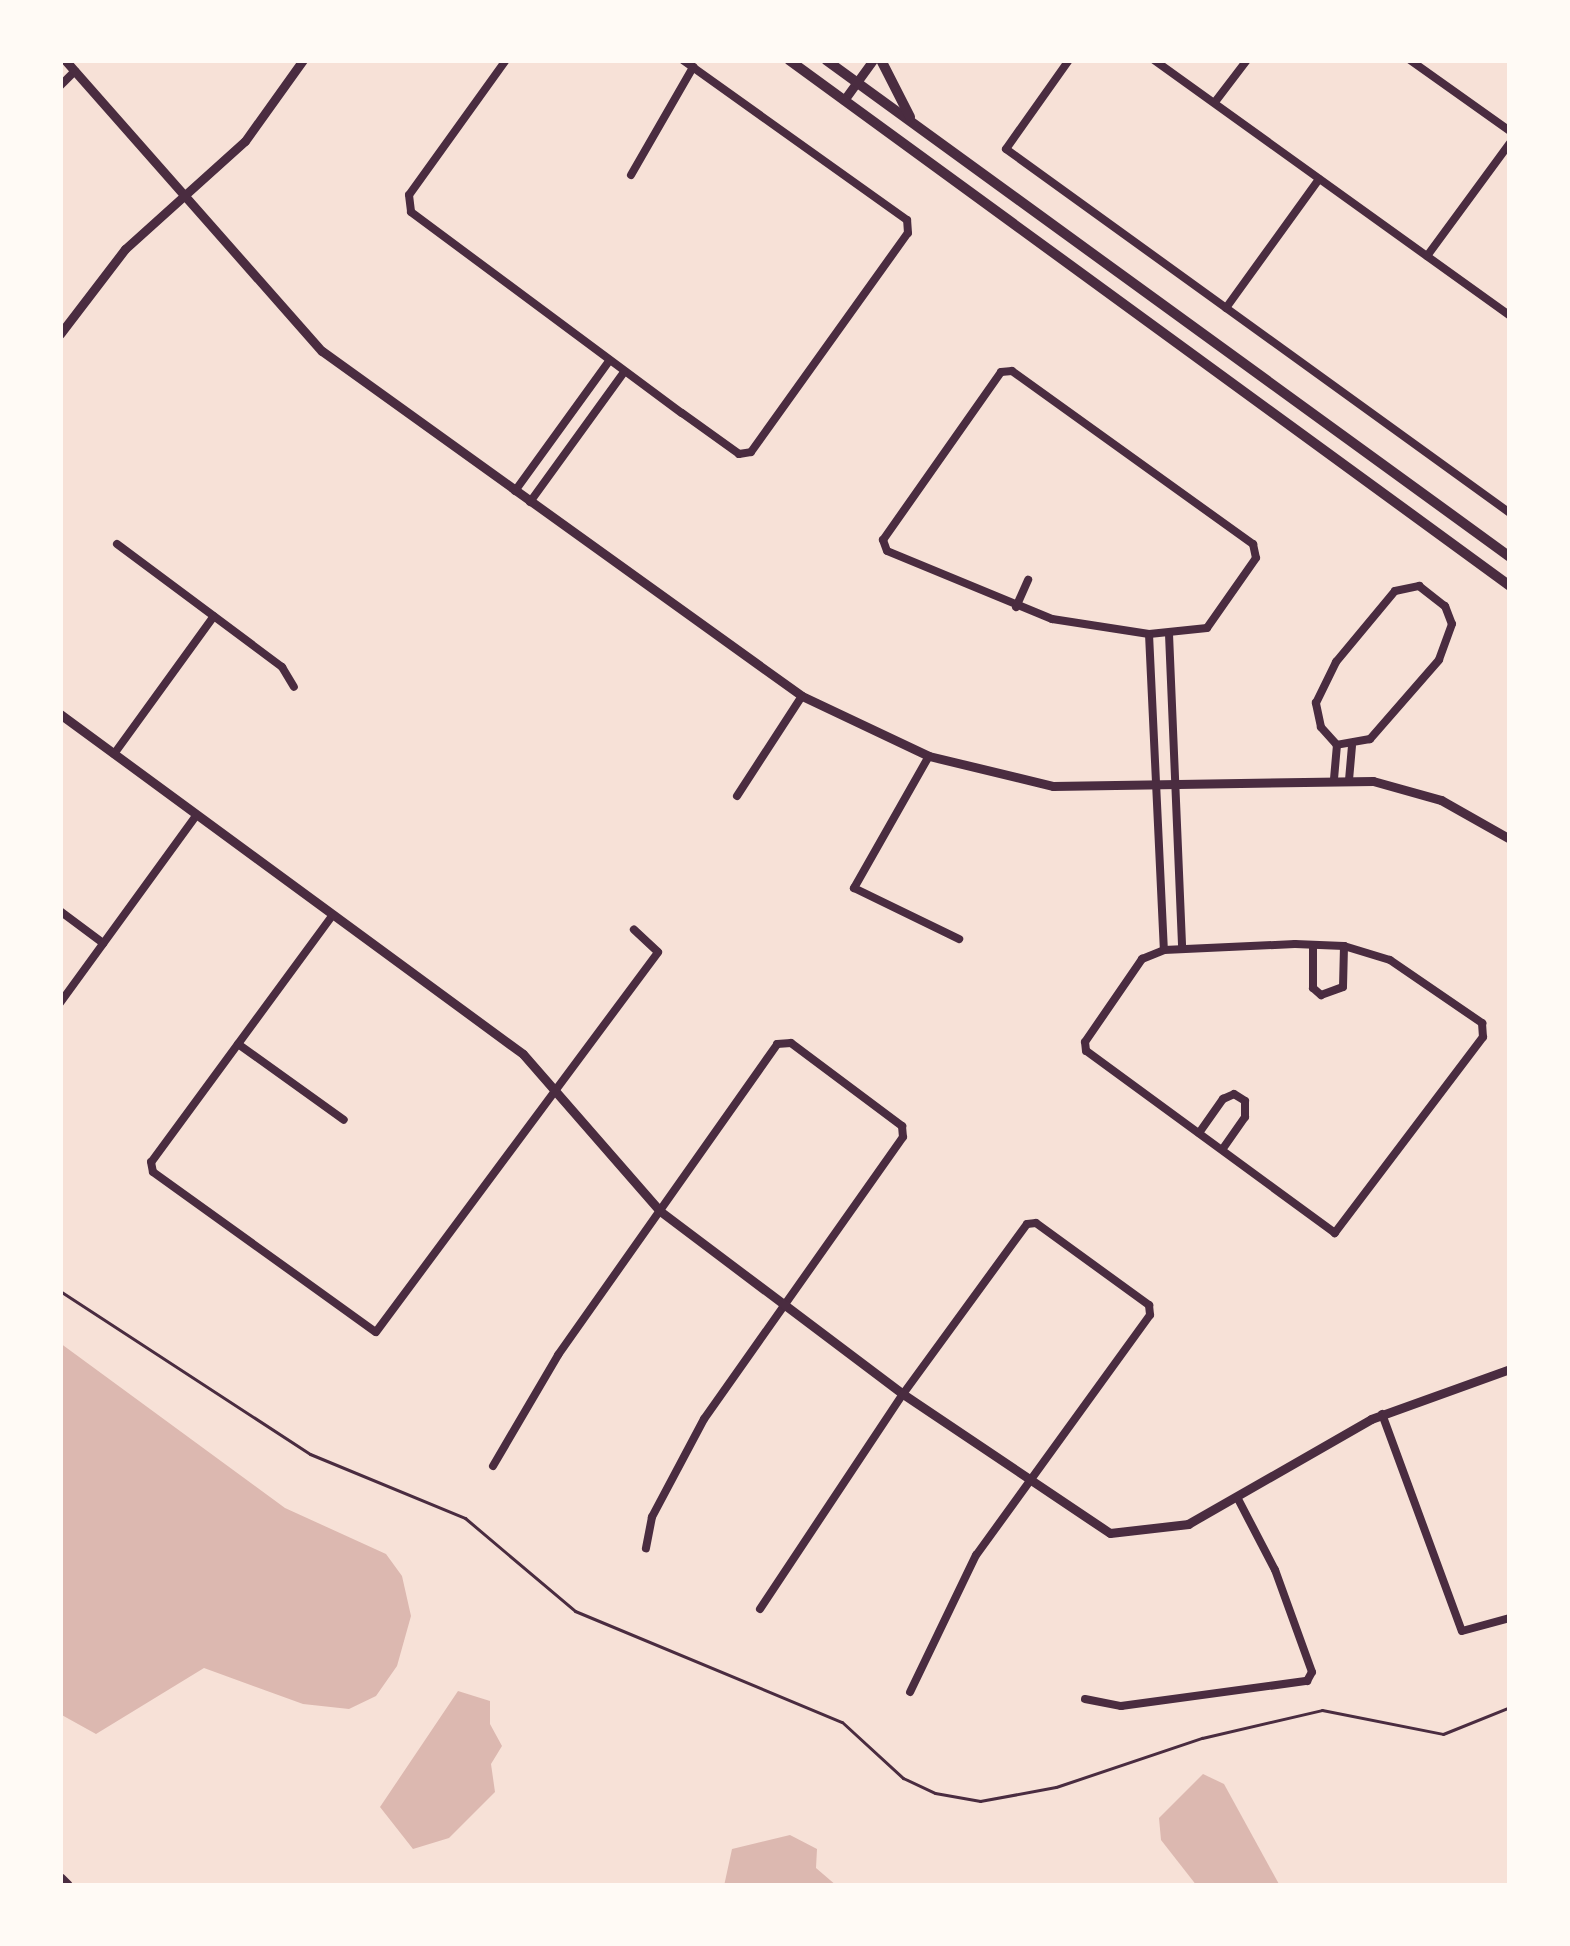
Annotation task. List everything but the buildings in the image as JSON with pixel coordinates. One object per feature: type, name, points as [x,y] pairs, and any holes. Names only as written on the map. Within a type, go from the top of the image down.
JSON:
[{"type":"highway","points":[[60,1879],[68,1886]]},
{"type":"main road","points":[[788,60],[1510,586]]},
{"type":"main road","points":[[826,60],[1510,557]]},
{"type":"main road","points":[[877,60],[915,125]]},
{"type":"street","points":[[65,60],[322,351],[802,696],[929,756],[1053,786],[1177,788],[1349,780],[1441,800],[1510,839]]},
{"type":"street","points":[[60,334],[125,249],[245,140],[303,60]]},
{"type":"street","points":[[506,60],[410,195],[411,212],[739,454],[751,452],[908,233],[907,220],[683,60]]},
{"type":"street","points":[[844,100],[877,60]]},
{"type":"street","points":[[1069,60],[1006,149],[1510,513]]},
{"type":"street","points":[[1154,60],[1510,316]]},
{"type":"street","points":[[1215,102],[1246,60]]},
{"type":"street","points":[[1410,60],[1510,131]]},
{"type":"street","points":[[631,175],[693,67]]},
{"type":"street","points":[[60,86],[75,71]]},
{"type":"street","points":[[1427,256],[1510,143]]},
{"type":"street","points":[[1226,308],[1319,179]]},
{"type":"street","points":[[515,491],[609,361]]},
{"type":"street","points":[[1012,371],[1253,544],[1256,558],[1207,628],[1149,634],[1016,607],[887,551],[883,540],[1001,372],[1012,371]]},
{"type":"street","points":[[530,502],[624,372]]},
{"type":"street","points":[[117,544],[282,667],[295,687]]},
{"type":"street","points":[[1016,607],[1028,580]]},
{"type":"street","points":[[1418,586],[1445,606],[1452,624],[1439,660],[1402,710],[1352,746],[1337,745],[1321,727],[1316,703],[1336,662],[1396,591],[1418,586]]},
{"type":"street","points":[[113,754],[214,616]]},
{"type":"street","points":[[1149,634],[1164,950]]},
{"type":"street","points":[[1169,634],[1182,948]]},
{"type":"street","points":[[737,796],[802,696]]},
{"type":"street","points":[[60,714],[500,1035],[559,1093],[660,1210],[903,1394],[1025,1481],[1110,1533],[1188,1524],[1382,1414],[1510,1369]]},
{"type":"street","points":[[1334,779],[1337,745]]},
{"type":"street","points":[[1349,780],[1352,746]]},
{"type":"street","points":[[929,756],[854,888],[959,939]]},
{"type":"street","points":[[60,1003],[196,817]]},
{"type":"street","points":[[60,911],[103,943]]},
{"type":"street","points":[[332,916],[151,1162],[153,1172],[376,1332],[559,1093],[658,952],[634,929]]},
{"type":"street","points":[[1313,944],[1313,988],[1321,995],[1343,987],[1344,946]]},
{"type":"street","points":[[1344,946],[1418,976],[1482,1023],[1483,1037],[1335,1233],[1086,1052],[1085,1042],[1142,959],[1182,948],[1344,946]]},
{"type":"street","points":[[493,1466],[558,1354],[778,1044],[791,1043],[902,1126],[903,1137],[780,1302],[663,1492],[646,1548]]},
{"type":"street","points":[[238,1044],[344,1120]]},
{"type":"street","points":[[1199,1132],[1223,1099],[1234,1094],[1245,1101],[1245,1117],[1222,1149]]},
{"type":"street","points":[[760,1610],[903,1394],[1027,1224],[1036,1223],[1149,1304],[1150,1315],[1025,1481],[966,1574],[910,1692]]},
{"type":"street","points":[[1382,1414],[1462,1631],[1510,1618]]},
{"type":"street","points":[[1085,1699],[1121,1706],[1307,1682],[1312,1672],[1275,1570],[1238,1497]]},
{"type":"path","points":[[60,1291],[310,1454],[465,1518],[575,1611],[842,1722],[903,1778],[935,1792],[980,1801],[1056,1786],[1202,1738],[1322,1711],[1443,1734],[1510,1706]]},
{"type":"shaded area","points":[[60,1343],[285,1508],[386,1554],[402,1576],[411,1616],[397,1666],[376,1696],[349,1709],[303,1704],[204,1668],[96,1734],[60,1714]]},
{"type":"shaded area","points":[[458,1691],[490,1701],[490,1724],[502,1746],[491,1764],[495,1792],[449,1838],[413,1849],[380,1807]]},
{"type":"shaded area","points":[[1203,1774],[1224,1784],[1280,1886],[1197,1886],[1161,1840],[1159,1818]]},
{"type":"shaded area","points":[[790,1835],[817,1849],[816,1868],[837,1886],[724,1886],[732,1849]]}]
